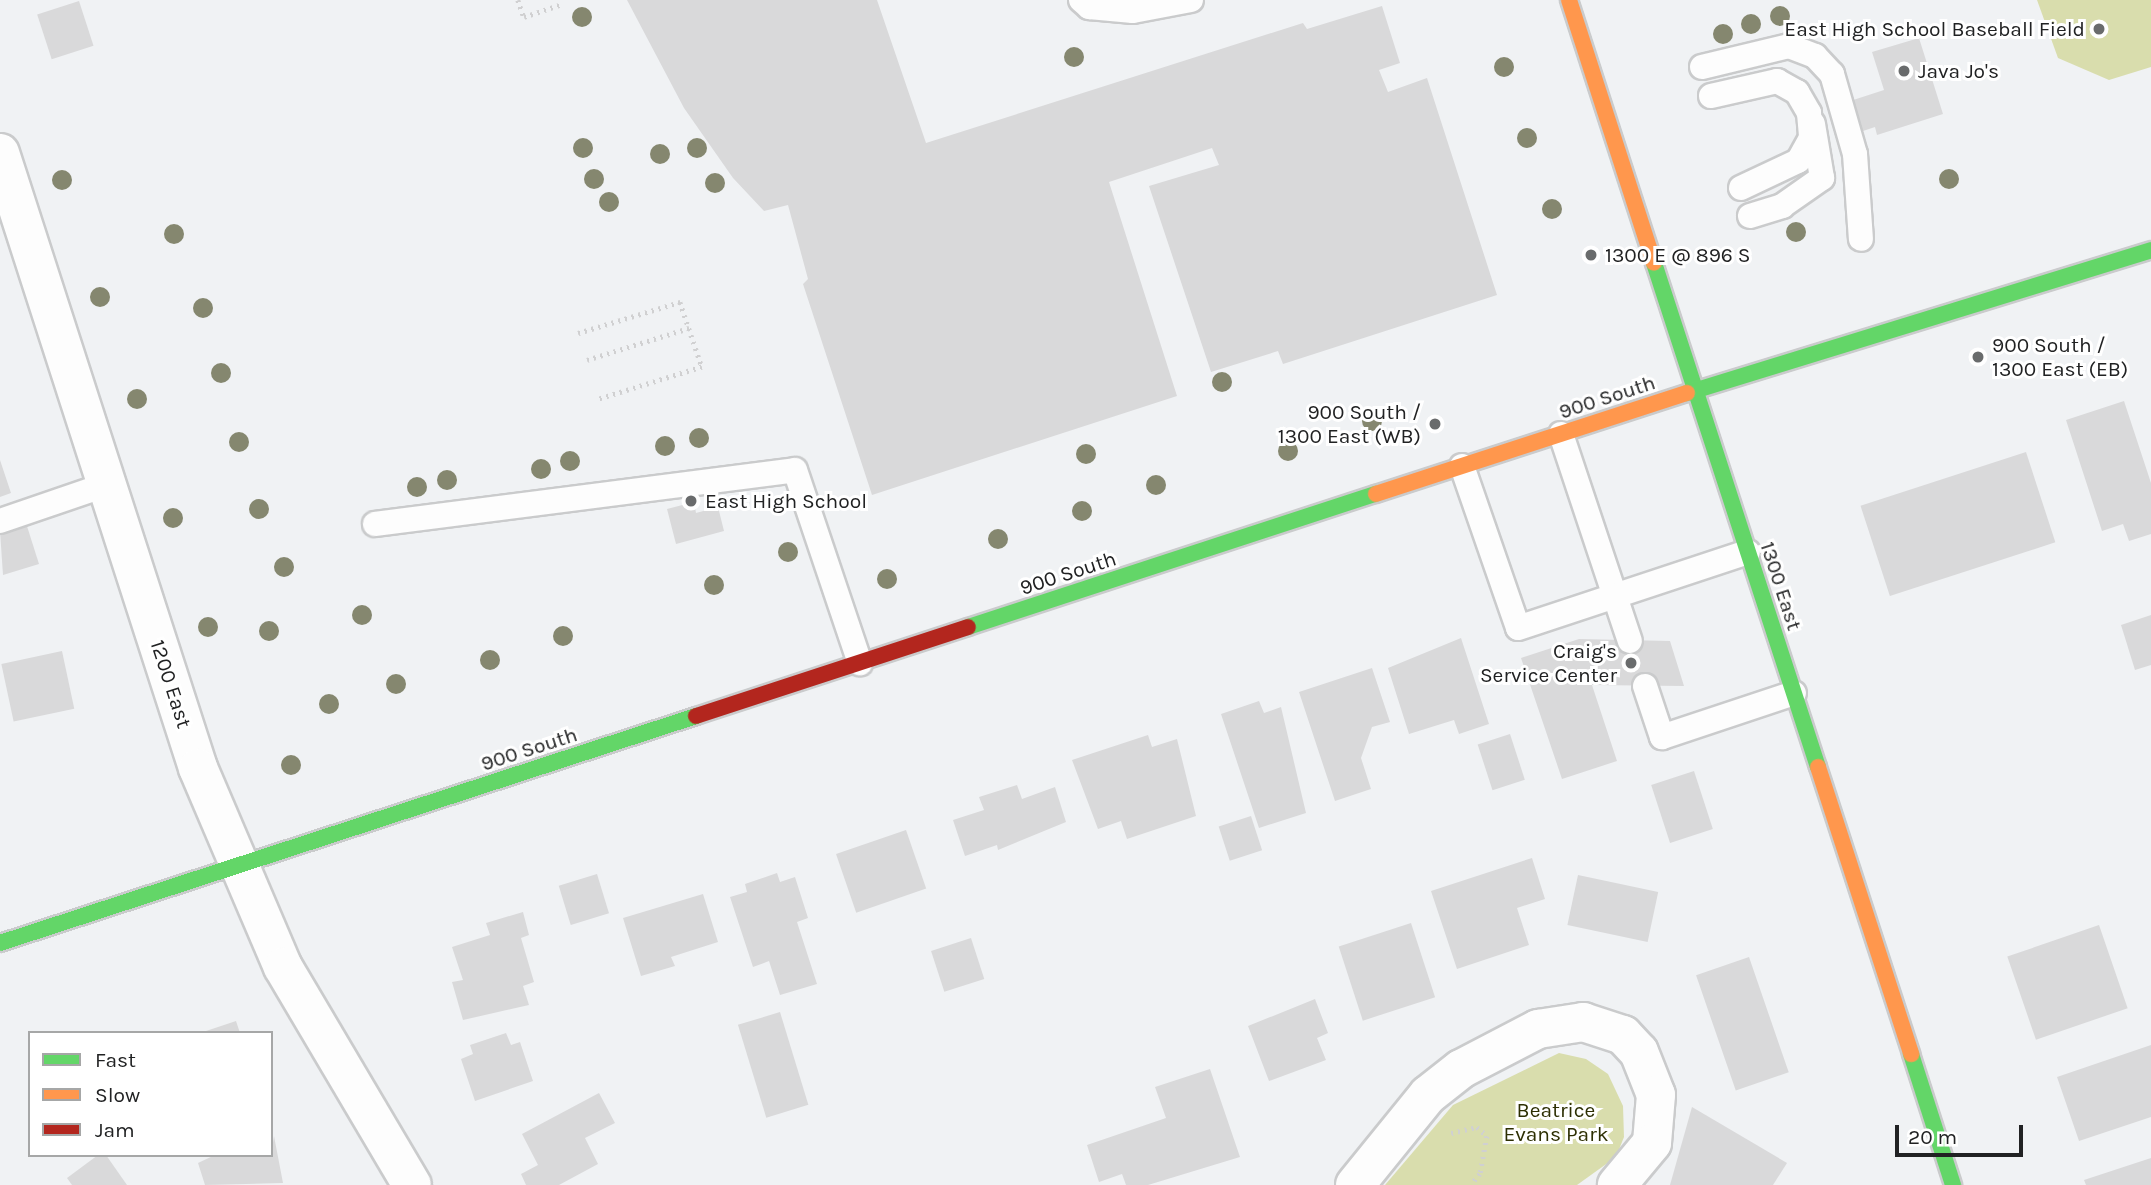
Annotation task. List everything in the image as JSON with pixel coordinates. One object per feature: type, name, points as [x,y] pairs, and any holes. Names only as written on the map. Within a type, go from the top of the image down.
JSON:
[{"type":"street","name":"1300 East","points":[[1569,0],[1953,1185]]},
{"type":"street","name":"1200 East","points":[[0,153],[198,768],[283,967],[412,1185]]},
{"type":"street","name":"900 South","points":[[0,943],[1561,434],[2151,250]]},
{"type":"street","points":[[1355,1185],[1428,1095],[1461,1069],[1538,1029],[1583,1022],[1623,1035],[1639,1052],[1656,1095],[1651,1143],[1617,1185]]},
{"type":"lane","points":[[1080,0],[1089,7],[1133,11],[1191,0]]},
{"type":"lane","points":[[1702,67],[1789,46],[1815,56],[1832,74],[1854,154],[1861,239]]},
{"type":"lane","points":[[1712,96],[1777,81],[1797,92],[1809,113],[1821,146],[1822,178],[1782,206],[1750,216]]},
{"type":"lane","points":[[1741,188],[1798,161],[1811,138],[1809,113]]},
{"type":"lane","points":[[1561,434],[1630,642]]},
{"type":"lane","points":[[1462,466],[1518,628],[1748,552]]},
{"type":"lane","points":[[375,524],[795,470],[860,663]]},
{"type":"lane","points":[[0,521],[108,484]]},
{"type":"lane","points":[[1645,686],[1662,737],[1794,693]]},
{"type":"path","points":[[518,0],[524,16],[562,4]]},
{"type":"path","points":[[578,333],[680,302],[702,368],[599,399]]},
{"type":"path","points":[[587,360],[689,328]]},
{"type":"path","points":[[1443,1135],[1477,1127],[1488,1136],[1480,1174],[1471,1185]]},
{"type":"green space","name":"East High School Baseball Field","points":[[2037,0],[2151,0],[2151,67],[2109,80],[2058,58]]},
{"type":"green space","name":"Beatrice Evans Park","points":[[1559,1053],[1586,1059],[1608,1074],[1623,1106],[1624,1137],[1616,1157],[1577,1185],[1385,1185],[1453,1105]]},
{"type":"building","name":"East High School","points":[[627,0],[877,0],[926,143],[1303,23],[1307,29],[1382,6],[1400,63],[1379,70],[1388,92],[1427,78],[1497,295],[1283,364],[1278,351],[1211,372],[1149,186],[1219,165],[1212,148],[1109,182],[1177,396],[872,495],[803,284],[808,279],[788,205],[764,211],[733,178],[684,108]]},
{"type":"building","points":[[79,1],[94,46],[52,59],[37,15]]},
{"type":"building","name":"Java Jo's","points":[[1919,38],[1943,114],[1877,135],[1875,127],[1854,134],[1844,103],[1884,90],[1872,52]]},
{"type":"building","points":[[2124,401],[2151,483],[2151,534],[2129,541],[2123,524],[2102,531],[2066,420]]},
{"type":"building","points":[[2026,452],[2055,542],[1890,596],[1861,506]]},
{"type":"building","points":[[0,460],[11,493],[0,497]]},
{"type":"building","points":[[694,502],[696,513],[718,507],[724,531],[676,544],[667,509]]},
{"type":"building","points":[[26,523],[39,564],[3,575],[0,531]]},
{"type":"building","points":[[2151,615],[2151,665],[2135,670],[2121,625]]},
{"type":"building","points":[[1461,638],[1489,724],[1459,734],[1454,720],[1409,734],[1388,668]]},
{"type":"building","points":[[1579,639],[1670,641],[1684,686],[1592,685],[1617,761],[1562,779],[1521,658]]},
{"type":"building","points":[[62,651],[74,709],[14,722],[1,664]]},
{"type":"building","points":[[1372,668],[1390,722],[1372,727],[1361,758],[1371,789],[1335,801],[1299,692]]},
{"type":"building","points":[[1259,701],[1264,713],[1281,707],[1306,813],[1259,828],[1221,714]]},
{"type":"building","points":[[1510,734],[1525,780],[1492,790],[1478,745]]},
{"type":"building","points":[[1148,735],[1152,747],[1177,739],[1196,816],[1127,839],[1121,821],[1098,829],[1072,760]]},
{"type":"building","points":[[1694,771],[1713,829],[1670,843],[1651,785]]},
{"type":"building","points":[[1017,785],[1022,799],[1055,787],[1066,822],[998,850],[997,845],[965,856],[953,820],[984,810],[979,797]]},
{"type":"building","points":[[1251,816],[1262,850],[1230,861],[1219,827]]},
{"type":"building","points":[[906,830],[926,889],[856,913],[836,854]]},
{"type":"building","points":[[1532,858],[1545,899],[1517,908],[1529,945],[1457,969],[1431,891]]},
{"type":"building","points":[[777,873],[780,882],[795,877],[808,918],[797,922],[817,984],[780,995],[769,961],[753,967],[730,897],[747,892],[745,884]]},
{"type":"building","points":[[597,874],[609,913],[571,925],[559,886]]},
{"type":"building","points":[[1578,875],[1658,892],[1648,942],[1567,925]]},
{"type":"building","points":[[703,894],[718,942],[671,957],[675,966],[641,976],[623,918]]},
{"type":"building","points":[[523,912],[529,935],[521,938],[534,982],[523,986],[529,1005],[463,1020],[452,982],[463,980],[452,947],[490,935],[486,923]]},
{"type":"building","points":[[1411,923],[1435,997],[1363,1021],[1339,946]]},
{"type":"building","points":[[2099,925],[2128,1008],[2036,1040],[2007,957]]},
{"type":"building","points":[[971,938],[984,979],[944,992],[931,951]]},
{"type":"building","points":[[1749,957],[1789,1072],[1736,1091],[1696,975]]},
{"type":"building","points":[[1315,999],[1328,1033],[1317,1038],[1326,1060],[1269,1081],[1248,1026]]},
{"type":"building","points":[[780,1012],[808,1105],[766,1118],[738,1025]]},
{"type":"building","points":[[236,1021],[239,1031],[206,1031]]},
{"type":"building","points":[[506,1033],[511,1045],[520,1042],[533,1081],[475,1101],[461,1059],[473,1054],[470,1045]]},
{"type":"building","points":[[2151,1045],[2151,1117],[2079,1141],[2057,1077]]},
{"type":"building","points":[[1210,1069],[1240,1157],[1148,1185],[1126,1185],[1122,1174],[1099,1182],[1087,1145],[1166,1118],[1155,1087]]},
{"type":"building","points":[[599,1093],[615,1123],[585,1138],[598,1164],[559,1185],[526,1185],[521,1174],[538,1165],[522,1134]]},
{"type":"building","points":[[1692,1107],[1787,1163],[1773,1185],[1670,1185]]},
{"type":"building","points":[[274,1136],[283,1183],[205,1185],[198,1163],[211,1157],[273,1157]]},
{"type":"building","points":[[95,1157],[107,1157],[127,1185],[72,1185],[67,1178]]},
{"type":"building","points":[[2151,1158],[2151,1185],[2086,1185],[2084,1180]]},
{"type":"traffic: fast","points":[[1687,393],[2151,250]]},
{"type":"traffic: fast","points":[[1654,263],[1818,767]]},
{"type":"traffic: fast","points":[[968,627],[1376,494]]},
{"type":"traffic: fast","points":[[0,943],[696,716]]},
{"type":"traffic: fast","points":[[1911,1054],[1953,1185]]},
{"type":"traffic: slow","points":[[1569,0],[1654,263]]},
{"type":"traffic: slow","points":[[1376,494],[1687,393]]},
{"type":"traffic: slow","points":[[1818,767],[1911,1054]]},
{"type":"traffic: jam","points":[[696,716],[968,627]]},
{"type":"place","name":"East High School Baseball Field","points":[[2099,29]]},
{"type":"place","name":"Java Jo's","points":[[1904,71]]},
{"type":"place","name":"1300 E @ 896 S","points":[[1591,255]]},
{"type":"place","name":"900 South / 1300 East (EB)","points":[[1978,357]]},
{"type":"place","name":"900 South / 1300 East (WB)","points":[[1435,424]]},
{"type":"place","name":"East High School","points":[[691,501]]},
{"type":"place","name":"Craig's Service Center","points":[[1631,663]]}]
